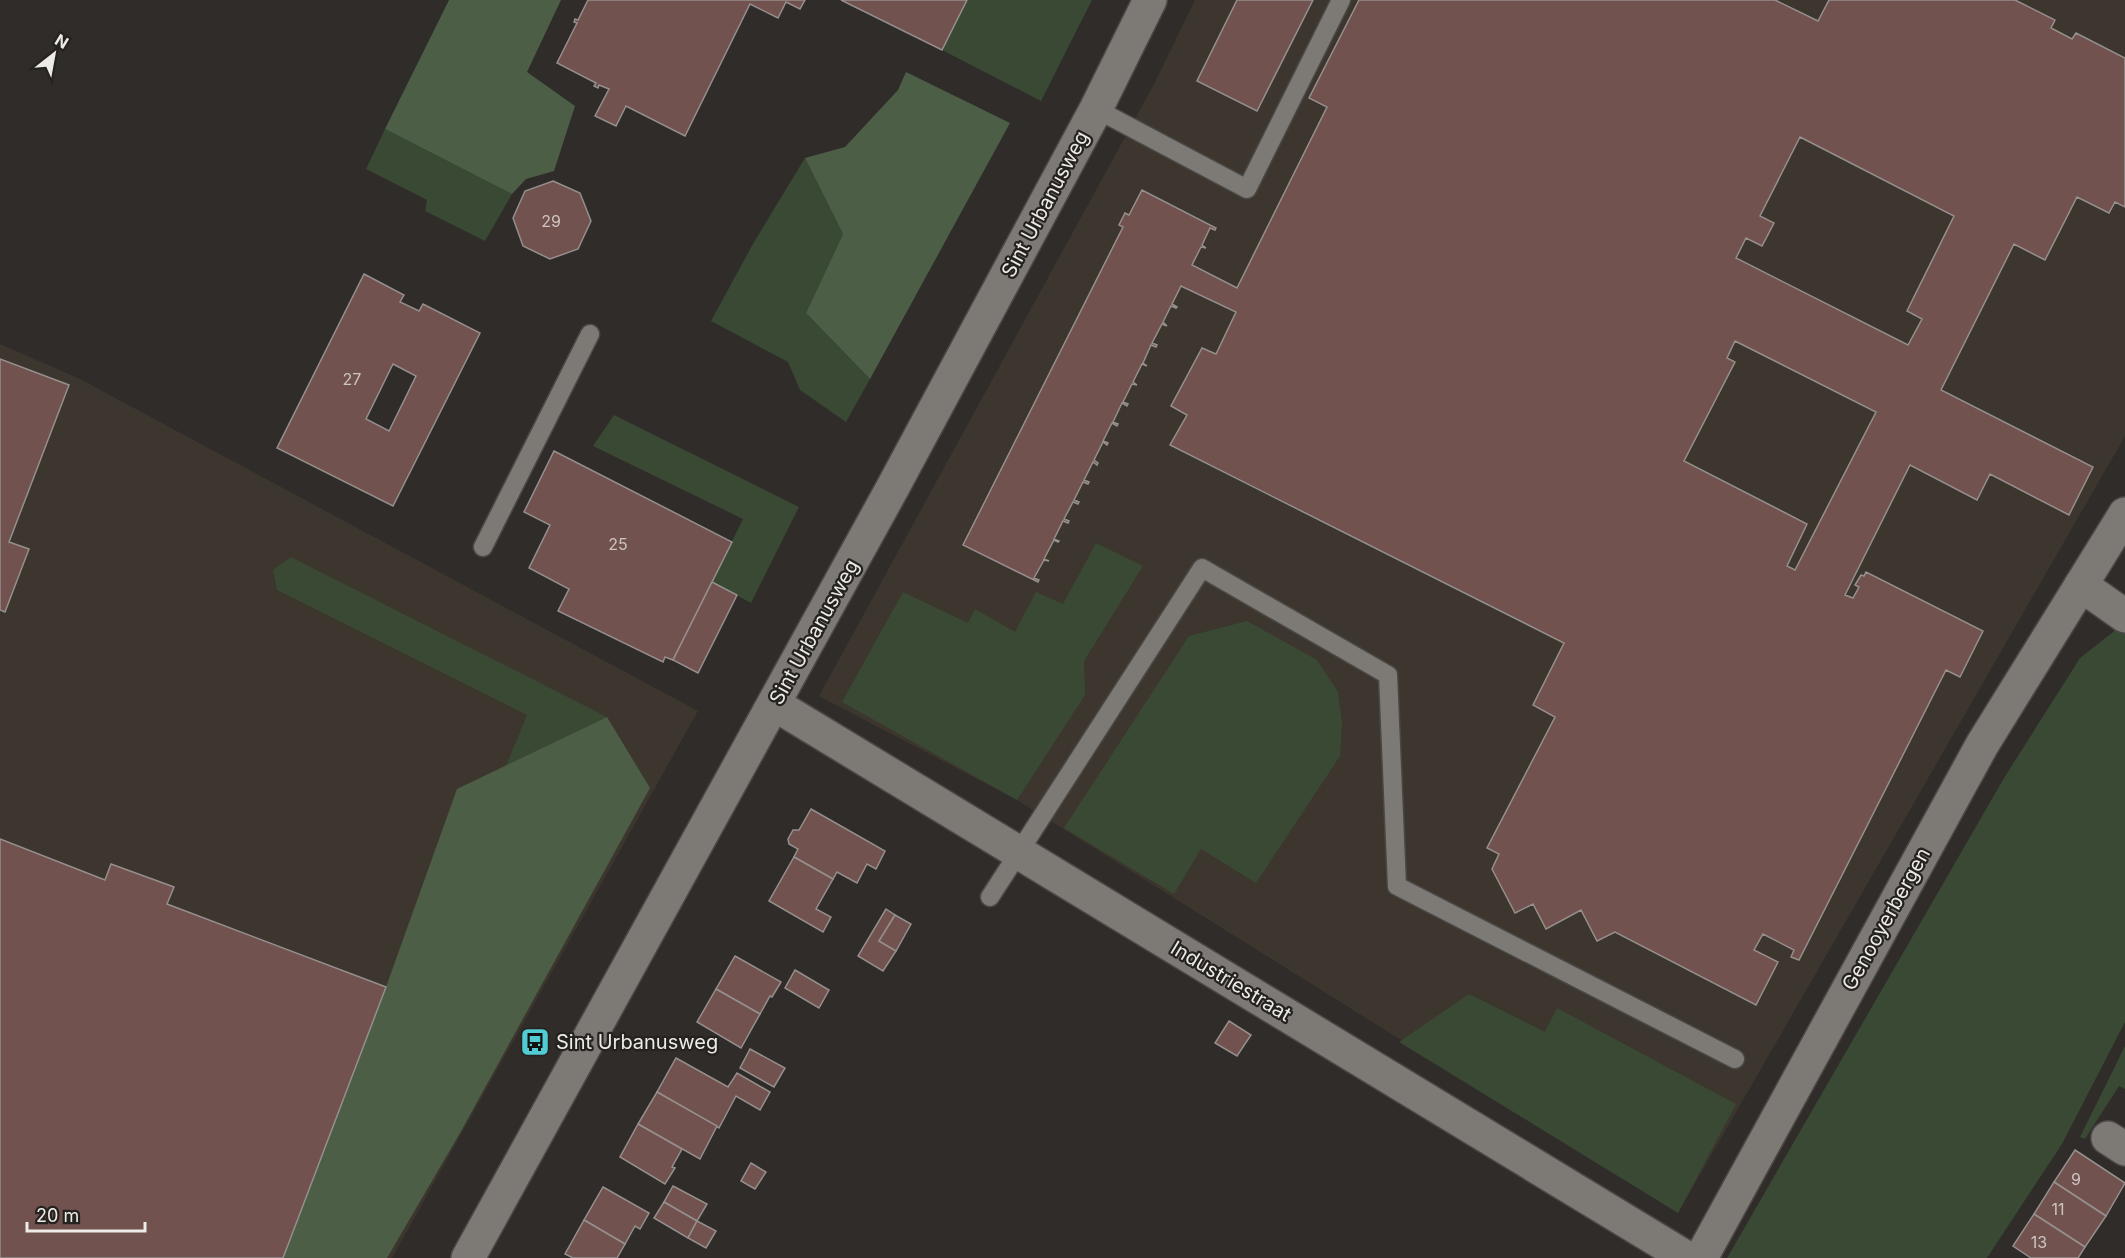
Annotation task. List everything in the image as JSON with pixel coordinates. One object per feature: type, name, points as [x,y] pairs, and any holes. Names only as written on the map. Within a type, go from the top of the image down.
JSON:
[{"type":"street","name":"Sint Urbanusweg","points":[[468,1258],[774,705],[1096,109],[1150,0]]},
{"type":"street","name":"Genooyerbergen","points":[[1701,1258],[1982,745],[2125,514]]},
{"type":"street","points":[[2081,585],[2125,616]]},
{"type":"street","name":"Industriestraat","points":[[774,705],[1687,1258]]},
{"type":"lane","points":[[1096,109],[1247,189],[1341,0]]},
{"type":"lane","points":[[483,547],[590,334]]},
{"type":"lane","points":[[990,897],[1202,568],[1388,675],[1397,886],[1735,1059]]},
{"type":"shaded area","points":[[1195,0],[2125,0],[2125,436],[1678,1213],[1017,800],[819,696],[1154,84]]},
{"type":"shaded area","points":[[0,344],[80,379],[698,711],[392,1258],[0,1258]]},
{"type":"green space","points":[[449,0],[561,0],[527,72],[575,106],[554,171],[526,179],[512,194],[385,129]]},
{"type":"green space","points":[[967,0],[1092,0],[1041,101],[942,50]]},
{"type":"green space","points":[[906,72],[1010,123],[870,379],[806,313],[843,234],[805,158],[845,147],[898,90]]},
{"type":"green space","points":[[385,129],[512,194],[485,241],[425,211],[427,200],[366,169]]},
{"type":"green space","points":[[805,158],[843,234],[806,313],[870,379],[846,422],[800,390],[788,362],[711,321],[754,242]]},
{"type":"green space","points":[[614,415],[799,507],[751,603],[712,582],[743,519],[593,446]]},
{"type":"green space","points":[[1096,543],[1143,566],[1084,661],[1085,695],[1017,800],[842,702],[903,592],[968,623],[975,609],[1015,632],[1036,592],[1063,604]]},
{"type":"green space","points":[[291,557],[607,717],[506,766],[527,715],[277,590],[273,570]]},
{"type":"green space","points":[[1247,621],[1317,660],[1338,692],[1342,724],[1340,756],[1256,883],[1201,849],[1174,894],[1064,828],[1189,636]]},
{"type":"green space","points":[[2117,629],[2125,634],[2125,1022],[2062,1144],[1987,1258],[1727,1258],[2004,778],[2080,658]]},
{"type":"green space","points":[[607,717],[650,788],[460,1133],[387,1258],[283,1258],[386,987],[457,789]]},
{"type":"green space","points":[[1469,994],[1545,1032],[1557,1008],[1736,1104],[1678,1213],[1399,1042]]},
{"type":"green space","points":[[2125,1046],[2125,1089],[2119,1086],[2085,1139],[2080,1137]]},
{"type":"building","points":[[588,0],[805,0],[800,9],[786,2],[778,18],[750,4],[685,136],[626,106],[616,126],[595,116],[609,89],[599,85],[598,88],[594,86],[596,83],[557,63],[577,23],[574,22],[575,19],[578,20]]},
{"type":"building","points":[[841,0],[967,0],[942,50]]},
{"type":"building","points":[[1237,0],[1313,0],[1257,111],[1197,81]]},
{"type":"building","points":[[1359,0],[1775,0],[1818,21],[1829,0],[2015,0],[2055,20],[2051,28],[2072,39],[2076,33],[2125,58],[2125,207],[2115,202],[2109,213],[2077,197],[2045,260],[2014,244],[1941,390],[2093,467],[2069,515],[1990,474],[1977,500],[1910,465],[1845,595],[1853,598],[1859,587],[1855,585],[1861,575],[1864,576],[1866,572],[1983,631],[1960,677],[1946,670],[1799,960],[1791,957],[1794,950],[1763,934],[1754,950],[1778,962],[1756,1005],[1615,932],[1597,941],[1581,910],[1546,929],[1533,904],[1515,913],[1492,869],[1499,854],[1487,848],[1555,717],[1533,705],[1564,643],[1170,445],[1187,415],[1171,406],[1202,348],[1216,354],[1236,312],[1181,286],[1172,304],[1177,307],[1171,306],[1163,322],[1167,326],[1162,324],[1152,343],[1157,345],[1156,347],[1151,345],[1143,363],[1147,366],[1142,364],[1133,382],[1137,385],[1132,384],[1123,402],[1128,404],[1127,406],[1122,403],[1113,422],[1118,424],[1117,426],[1112,423],[1103,441],[1108,443],[1107,445],[1103,442],[1094,460],[1098,463],[1097,465],[1093,462],[1084,480],[1089,482],[1088,484],[1083,482],[1074,500],[1079,502],[1078,504],[1073,502],[1064,519],[1069,521],[1068,523],[1063,521],[1054,539],[1059,541],[1054,540],[1044,559],[1049,561],[1044,560],[1034,578],[1039,580],[1038,582],[963,545],[1123,227],[1119,225],[1125,213],[1129,215],[1142,190],[1216,228],[1215,230],[1210,228],[1202,245],[1206,248],[1201,247],[1192,265],[1237,288],[1327,107],[1309,98]],"holes":[[[1800,137],[1954,216],[1907,311],[1922,319],[1908,345],[1736,258],[1746,238],[1762,246],[1774,223],[1760,216]],[[1735,341],[1876,412],[1795,570],[1787,566],[1807,524],[1684,461],[1735,362],[1727,358]]]},
{"type":"building","points":[[553,181],[580,193],[591,221],[578,249],[550,259],[523,246],[513,218],[525,191]]},
{"type":"building","points":[[364,274],[404,295],[400,302],[419,311],[423,304],[480,333],[393,506],[277,448]],"holes":[[[393,364],[416,376],[389,431],[366,419]]]},
{"type":"building","points":[[0,359],[69,385],[9,542],[29,549],[5,612],[0,610]]},
{"type":"building","points":[[554,451],[732,542],[673,660],[665,657],[663,662],[558,611],[569,589],[529,568],[550,525],[524,512]]},
{"type":"building","points":[[712,582],[737,595],[698,673],[673,660]]},
{"type":"building","points":[[811,809],[885,851],[876,869],[867,864],[857,883],[837,872],[833,879],[794,857],[798,849],[789,844],[788,839],[793,830],[799,830]]},
{"type":"building","points":[[0,839],[105,880],[111,864],[174,887],[167,904],[386,987],[283,1258],[0,1258]]},
{"type":"building","points":[[794,857],[833,879],[816,909],[831,917],[823,932],[769,901]]},
{"type":"building","points":[[886,909],[895,915],[879,941],[896,951],[883,971],[858,956]]},
{"type":"building","points":[[895,915],[911,924],[896,951],[879,941]]},
{"type":"building","points":[[735,956],[781,982],[760,1014],[716,989]]},
{"type":"building","points":[[795,970],[829,990],[819,1008],[785,988]]},
{"type":"building","points":[[716,989],[760,1014],[741,1048],[697,1022]]},
{"type":"building","points":[[1229,1021],[1251,1035],[1237,1056],[1215,1043]]},
{"type":"building","points":[[750,1049],[785,1068],[774,1087],[740,1068]]},
{"type":"building","points":[[676,1058],[728,1087],[737,1073],[770,1092],[760,1110],[736,1096],[719,1128],[657,1092]]},
{"type":"building","points":[[657,1092],[717,1126],[700,1159],[638,1124]]},
{"type":"building","points":[[638,1124],[682,1149],[672,1167],[675,1168],[665,1184],[620,1157]]},
{"type":"building","points":[[2075,1150],[2125,1183],[2106,1216],[2054,1182]]},
{"type":"building","points":[[751,1163],[766,1172],[755,1189],[741,1181]]},
{"type":"building","points":[[2054,1182],[2106,1216],[2085,1247],[2034,1214]]},
{"type":"building","points":[[673,1186],[707,1204],[697,1221],[664,1202]]},
{"type":"building","points":[[603,1187],[649,1213],[640,1229],[635,1226],[625,1244],[584,1220]]},
{"type":"building","points":[[664,1202],[697,1221],[688,1238],[654,1218]]},
{"type":"building","points":[[2034,1214],[2085,1247],[2078,1258],[2031,1258],[2013,1246]]},
{"type":"building","points":[[584,1220],[625,1244],[617,1258],[573,1258],[565,1254]]},
{"type":"building","points":[[697,1221],[716,1231],[706,1248],[688,1238]]},
{"type":"place","name":"Sint Urbanusweg","points":[[535,1042]]}]
